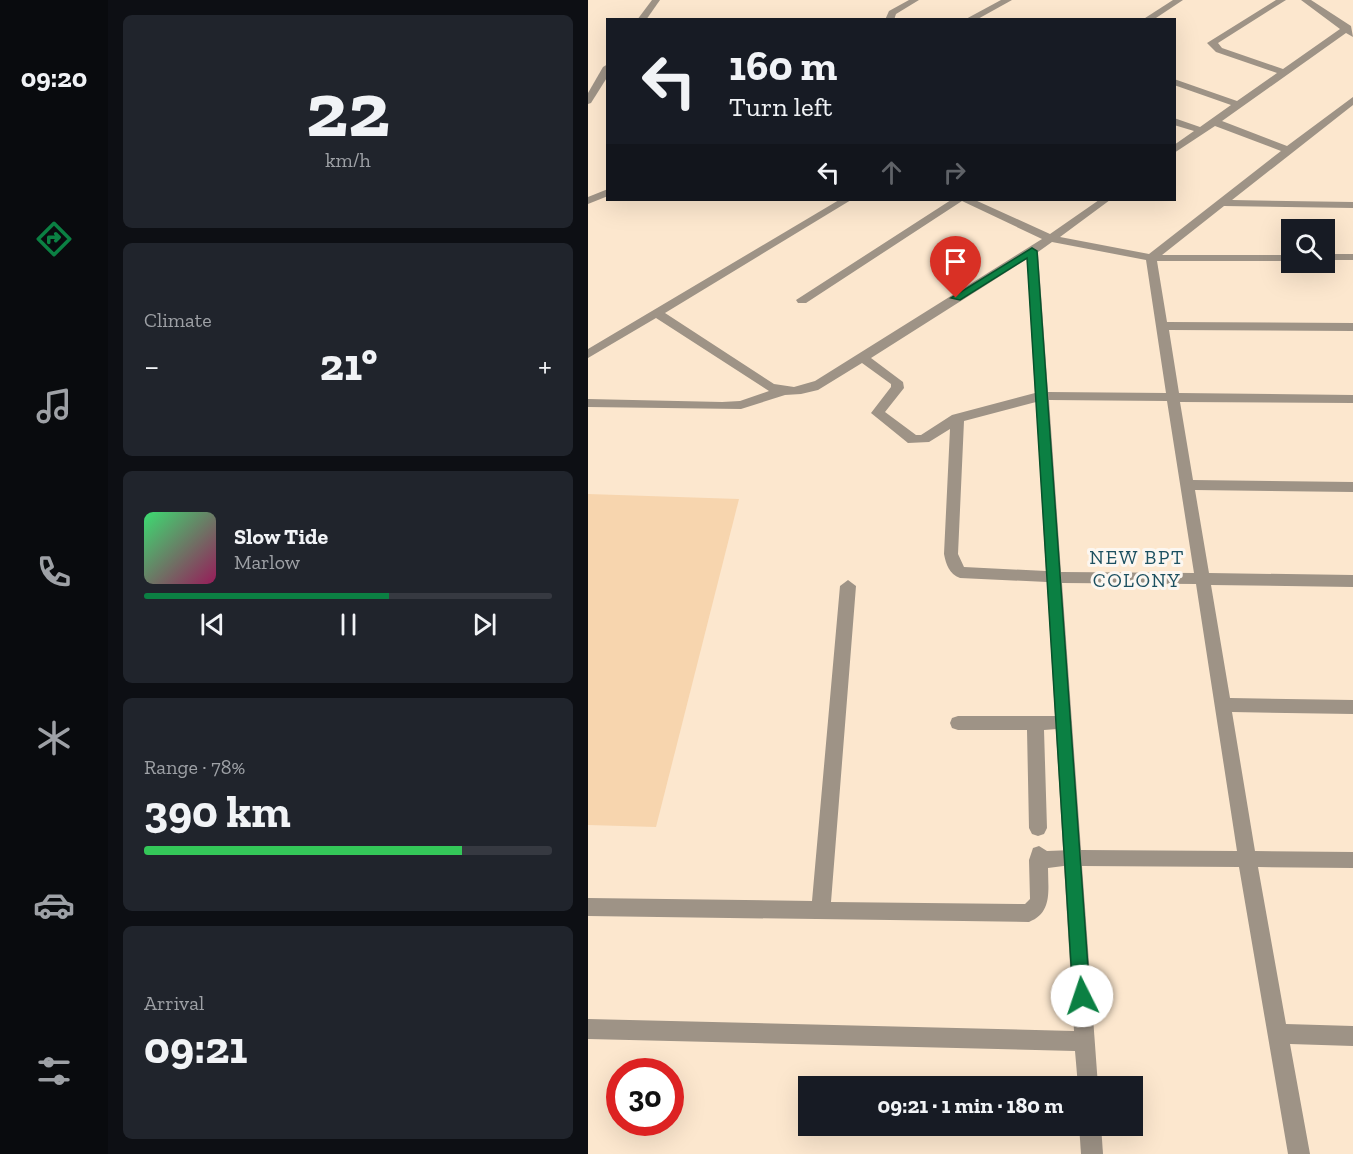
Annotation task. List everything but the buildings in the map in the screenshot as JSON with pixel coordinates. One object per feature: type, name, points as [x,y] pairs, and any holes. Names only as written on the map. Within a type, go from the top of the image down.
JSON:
[{"type":"street","points":[[642,18],[656,0]]},
{"type":"street","points":[[890,18],[892,14],[915,0]]},
{"type":"street","points":[[972,18],[1008,0]]},
{"type":"street","points":[[1149,18],[1179,0]]},
{"type":"street","points":[[1282,0],[1212,43],[1219,50],[1285,73]]},
{"type":"street","points":[[1176,149],[1350,31],[1305,0]]},
{"type":"street","points":[[588,101],[606,70]]},
{"type":"street","points":[[1176,83],[1239,105]]},
{"type":"street","points":[[1151,258],[1353,100]]},
{"type":"street","points":[[1176,122],[1202,131]]},
{"type":"street","points":[[1215,122],[1288,150]]},
{"type":"street","points":[[588,201],[606,193]]},
{"type":"street","points":[[588,354],[844,201]]},
{"type":"street","points":[[802,300],[956,201]]},
{"type":"street","points":[[969,201],[1050,238],[1151,258],[1281,258]]},
{"type":"street","points":[[588,403],[741,405],[781,392],[798,392],[820,384],[1032,251],[1104,201]]},
{"type":"street","points":[[1220,203],[1353,205]]},
{"type":"street","points":[[1032,251],[1087,1076]]},
{"type":"street","points":[[1335,257],[1353,257]]},
{"type":"street","points":[[1151,258],[1247,859],[1299,1154]]},
{"type":"street","points":[[656,313],[769,387],[781,392]]},
{"type":"street","points":[[1162,326],[1353,327]]},
{"type":"street","points":[[862,357],[897,382],[898,388],[878,413],[914,440],[924,439],[957,418],[1041,396],[1173,395],[1353,399]]},
{"type":"street","points":[[957,418],[951,554],[953,564],[960,572],[1054,577],[1353,581]]},
{"type":"street","points":[[1187,485],[1353,487]]},
{"type":"street","points":[[821,910],[849,586]]},
{"type":"street","points":[[1222,705],[1353,707]]},
{"type":"street","points":[[958,723],[1064,723]]},
{"type":"street","points":[[1035,723],[1038,828]]},
{"type":"street","points":[[588,907],[1029,913],[1039,902],[1038,857],[1353,860]]},
{"type":"street","points":[[588,1029],[1084,1041]]},
{"type":"street","points":[[1278,1034],[1353,1036]]},
{"type":"street","points":[[1091,1136],[1092,1154]]},
{"type":"shaded area","points":[[588,494],[739,499],[656,827],[588,825]]},
{"type":"district","name":"NEW BPT COLONY","points":[[1137,568]]},
{"type":"route","points":[[956,298],[1032,251],[1082,996]]}]
